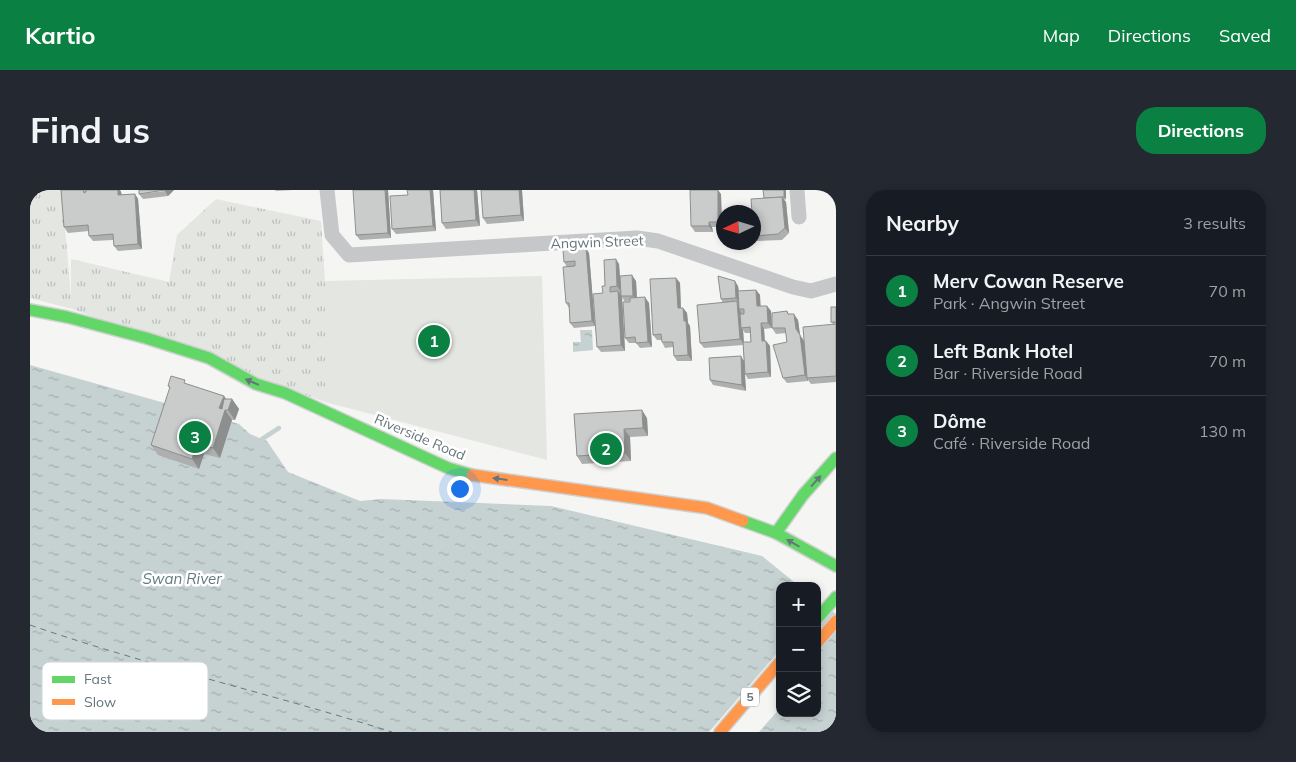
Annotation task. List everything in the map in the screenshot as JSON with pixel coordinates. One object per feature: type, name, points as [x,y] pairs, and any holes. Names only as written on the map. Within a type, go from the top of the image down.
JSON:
[{"type":"main road","name":"Riverside Road","points":[[30,303],[118,322],[183,342],[254,370],[362,422],[451,460],[740,507]]},
{"type":"main road","name":"Riverside Road","points":[[30,310],[114,328],[208,358],[256,384],[285,393],[448,468],[479,477],[707,508],[779,529],[836,557]]},
{"type":"main road","points":[[779,529],[803,495],[836,458]]},
{"type":"main road","name":"Riverside Road","points":[[762,515],[779,529],[836,566]]},
{"type":"main road","points":[[821,614],[836,597]]},
{"type":"main road","points":[[821,638],[836,621]]},
{"type":"main road","name":"5","points":[[720,732],[776,667]]},
{"type":"street","name":"Angwin Street","points":[[327,190],[332,235],[349,255],[637,238],[658,241],[793,287],[810,291],[836,284]]},
{"type":"street","points":[[797,190],[799,217]]},
{"type":"green space","points":[[30,190],[62,190],[71,299],[71,259],[169,282],[177,235],[216,199],[321,221],[325,281],[325,402],[72,309],[30,298]]},
{"type":"green space","points":[[542,276],[547,460],[325,402],[325,281]]},
{"type":"water","points":[[580,330],[592,330],[593,350],[573,352],[573,342],[581,342]]},
{"type":"water","name":"Swan River","points":[[30,365],[239,424],[250,434],[267,441],[288,472],[360,501],[381,499],[551,506],[762,556],[794,582],[776,582],[776,717],[821,717],[821,603],[836,614],[836,732],[30,732]]},
{"type":"pier","points":[[776,655],[776,713],[759,732],[709,732]]},
{"type":"building","points":[[61,190],[83,190],[84,193],[86,190],[118,190],[118,195],[135,194],[138,244],[114,246],[113,234],[89,236],[88,225],[64,227]]},
{"type":"building","points":[[139,190],[165,190],[139,194]]},
{"type":"building","points":[[353,190],[385,190],[388,233],[356,235]]},
{"type":"building","points":[[407,190],[430,190],[433,226],[392,229],[390,196],[408,195]]},
{"type":"building","points":[[440,190],[474,190],[476,220],[442,223]]},
{"type":"building","points":[[481,190],[519,190],[521,215],[483,218]]},
{"type":"building","points":[[690,190],[718,190],[716,222],[709,222],[709,226],[691,226]]},
{"type":"building","points":[[763,190],[784,190],[784,197],[764,198]]},
{"type":"building","points":[[782,197],[785,228],[778,234],[761,235],[761,205],[751,205],[751,199]]},
{"type":"building","points":[[586,248],[592,321],[570,323],[563,267],[575,266],[575,261],[564,262],[563,250]]},
{"type":"building","points":[[616,259],[617,286],[610,287],[610,292],[618,291],[621,345],[597,347],[593,294],[603,293],[602,286],[605,286],[604,260]]},
{"type":"building","points":[[632,275],[633,296],[621,296],[620,276]]},
{"type":"building","points":[[718,276],[735,281],[736,298],[721,299]]},
{"type":"building","points":[[676,278],[678,308],[683,308],[684,321],[686,321],[688,355],[674,356],[673,342],[662,342],[661,334],[653,335],[650,279]]},
{"type":"building","points":[[756,290],[757,306],[767,306],[768,323],[761,323],[762,341],[766,341],[768,372],[745,374],[743,342],[751,342],[750,327],[741,328],[740,314],[744,314],[744,309],[739,309],[738,291]]},
{"type":"building","points":[[645,297],[648,342],[636,343],[635,337],[625,338],[623,302],[630,302],[630,298]]},
{"type":"building","points":[[737,301],[740,339],[700,343],[697,305]]},
{"type":"building","points":[[831,307],[836,307],[836,322],[831,322]]},
{"type":"building","points":[[787,311],[788,314],[794,314],[796,329],[800,335],[805,375],[783,378],[773,345],[787,342],[785,328],[772,328],[772,313]]},
{"type":"building","points":[[836,324],[836,376],[807,378],[803,327]]},
{"type":"building","points":[[741,356],[742,385],[710,380],[709,358]]},
{"type":"building","points":[[171,376],[185,380],[184,383],[224,396],[219,408],[222,409],[224,399],[232,399],[228,410],[225,410],[213,448],[197,444],[192,459],[151,445],[170,387],[168,386]]},
{"type":"building","points":[[642,410],[643,428],[624,429],[625,453],[577,456],[574,414]]},
{"type":"waterway","points":[[262,439],[279,428]]},
{"type":"ferry route","points":[[30,625],[149,662]]},
{"type":"ferry route","points":[[208,679],[392,732]]},
{"type":"traffic: fast","points":[[30,310],[67,317],[146,338],[209,358],[256,384],[285,393],[448,468],[472,475]]},
{"type":"traffic: fast","points":[[776,533],[803,495],[836,458]]},
{"type":"traffic: fast","points":[[743,521],[776,533],[836,566]]},
{"type":"traffic: fast","points":[[821,614],[836,597]]},
{"type":"traffic: slow","points":[[472,475],[707,508],[743,521]]},
{"type":"traffic: slow","points":[[821,638],[836,621]]},
{"type":"traffic: slow","points":[[720,732],[776,667]]},
{"type":"place","name":"Merv Cowan Reserve","points":[[434,341]]},
{"type":"place","name":"Dôme","points":[[195,437]]},
{"type":"place","name":"Left Bank Hotel","points":[[606,449]]}]
